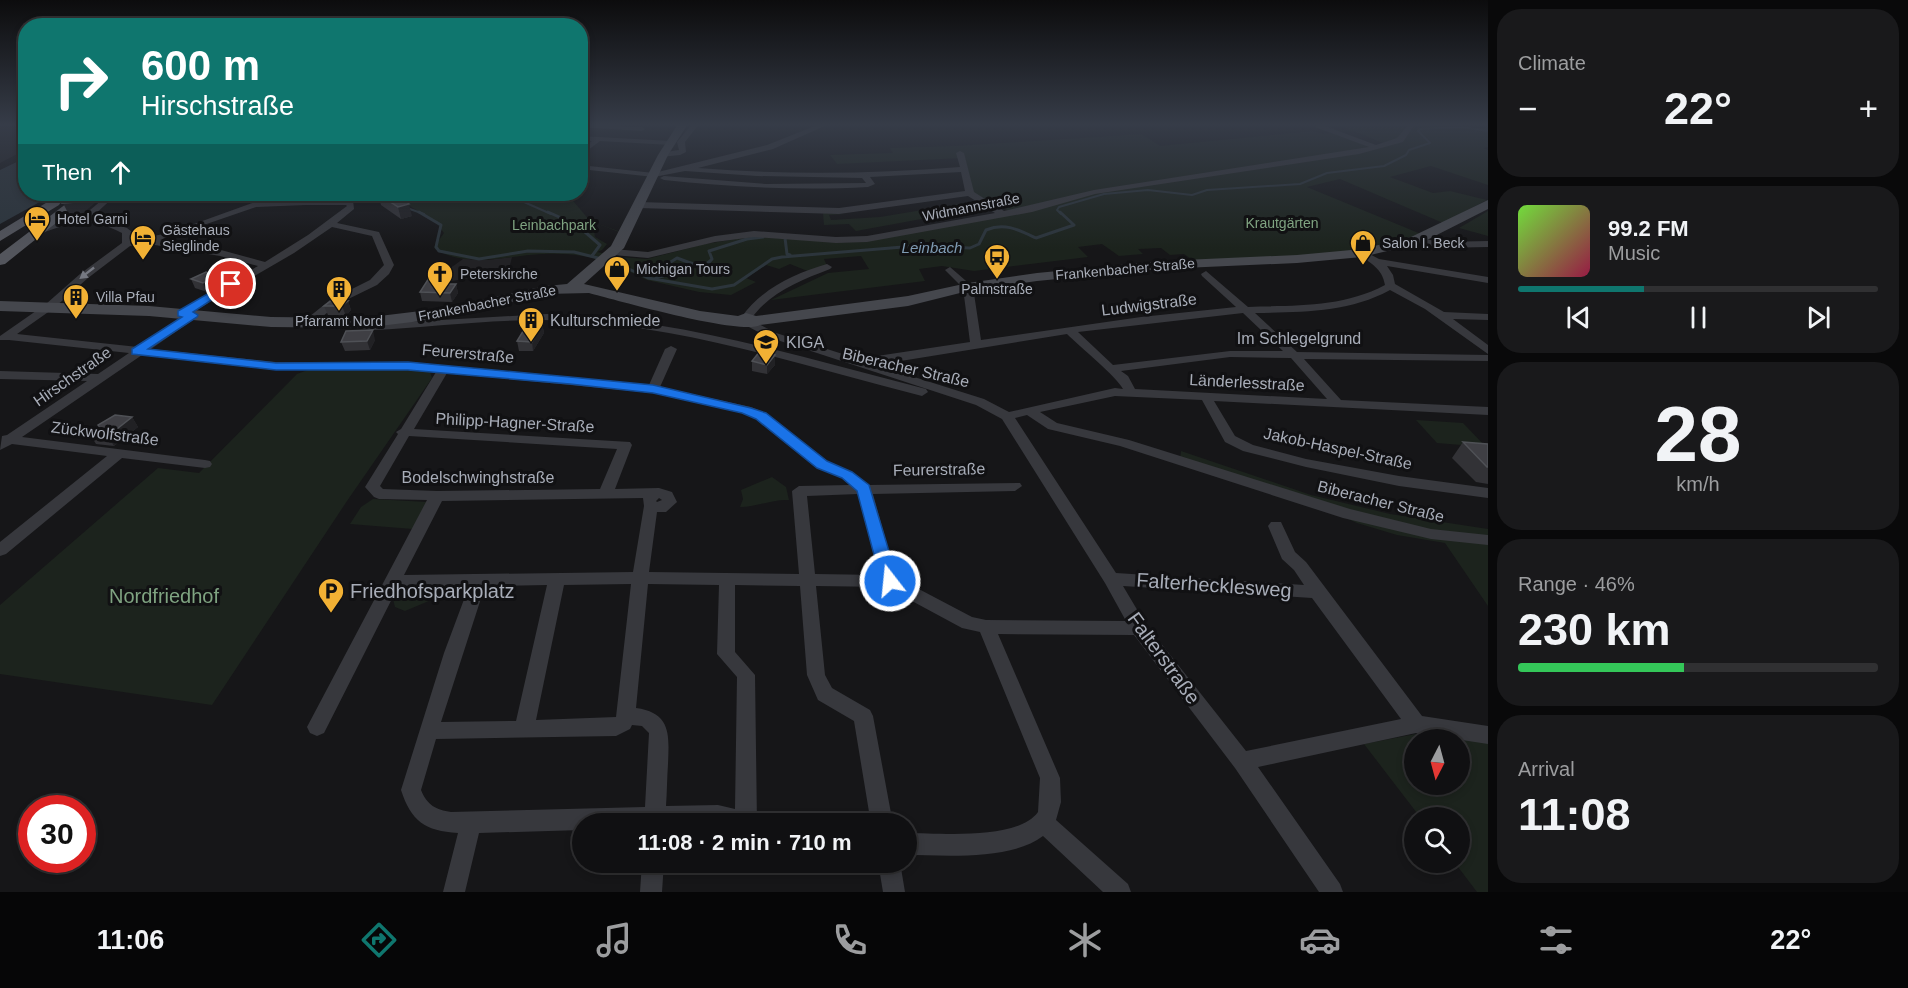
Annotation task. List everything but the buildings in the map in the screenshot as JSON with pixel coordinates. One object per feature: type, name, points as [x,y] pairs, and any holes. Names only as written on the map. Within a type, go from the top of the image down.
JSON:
[{"type":"main road","points":[[571,288],[608,257],[639,205],[658,166]]},
{"type":"main road","points":[[0,237],[56,201]]},
{"type":"main road","points":[[0,247],[67,201]]},
{"type":"main road","points":[[0,261],[77,201]]},
{"type":"main road","name":"Frankenbacher Straße","points":[[0,306],[50,306],[188,314],[234,320],[308,323],[363,322],[438,314],[546,290],[571,288],[599,292],[700,316],[748,321],[908,301],[968,287],[1037,277],[1151,266],[1320,258],[1362,253],[1416,240],[1488,204]]},
{"type":"street","points":[[654,176],[701,166]]},
{"type":"street","points":[[963,166],[970,193]]},
{"type":"street","name":"Widmannstraße","points":[[608,257],[648,255],[715,239],[754,234],[859,239],[1002,214],[1094,192],[1268,166]]},
{"type":"street","points":[[588,168],[752,186],[818,188],[868,180],[964,170]]},
{"type":"street","points":[[688,169],[755,175],[868,180]]},
{"type":"street","points":[[752,186],[755,175]]},
{"type":"street","points":[[639,205],[839,211],[970,193],[1002,214]]},
{"type":"street","points":[[87,217],[105,201]]},
{"type":"street","name":"Hirschstraße","points":[[3,441],[99,378],[188,314],[264,265],[296,249],[332,224],[351,207],[350,202],[314,201],[255,205],[151,241]]},
{"type":"street","points":[[20,244],[45,228],[87,217],[124,230],[127,232],[128,244]]},
{"type":"street","points":[[308,323],[332,304],[375,280],[388,269],[389,265],[376,234],[332,224]]},
{"type":"street","points":[[1416,240],[1440,245],[1488,244]]},
{"type":"street","points":[[3,338],[50,306],[84,276],[128,244],[151,241],[221,253],[264,265]]},
{"type":"street","points":[[1362,253],[1377,262],[1390,278],[1390,286],[1442,315],[1488,351]]},
{"type":"street","points":[[1377,262],[1488,280]]},
{"type":"street","points":[[827,267],[769,293],[755,303],[748,321],[772,335],[980,402],[1007,416]]},
{"type":"street","points":[[950,270],[968,287],[976,345]]},
{"type":"street","points":[[1206,274],[1293,354],[1338,404]]},
{"type":"street","name":"Ludwigstraße","points":[[866,365],[877,360],[1179,316],[1311,307],[1356,301],[1380,293],[1390,286]]},
{"type":"street","points":[[1442,315],[1488,317]]},
{"type":"street","name":"Biberacher Straße","points":[[363,322],[364,326],[372,327],[570,318],[627,324],[696,334],[956,400],[980,402]]},
{"type":"street","points":[[1070,331],[1110,369],[1124,379],[1131,393]]},
{"type":"street","name":"Feurerstraße","points":[[3,338],[276,366],[357,364],[653,389],[747,410],[761,416],[822,464],[847,475],[864,489],[1015,486]]},
{"type":"street","points":[[653,389],[671,349]]},
{"type":"street","name":"Im Schlegelgrund","points":[[1110,369],[1230,354],[1488,358]]},
{"type":"street","name":"Bodelschwinghstraße","points":[[443,370],[403,432],[372,487],[379,494],[437,496],[606,493],[652,500],[640,578]]},
{"type":"street","points":[[0,375],[99,378]]},
{"type":"street","name":"Länderlesstraße","points":[[1007,416],[1115,392],[1488,411]]},
{"type":"street","name":"Jakob-Haspel-Straße","points":[[1206,397],[1230,439],[1248,448],[1306,463],[1399,481],[1488,493]]},
{"type":"street","name":"Biberacher Straße","points":[[1029,411],[1053,426],[1124,443],[1348,513],[1431,534],[1488,540]]},
{"type":"street","name":"Falterstraße","points":[[1007,416],[1140,628],[1242,760],[1332,892]]},
{"type":"street","name":"Philipp-Hagner-Straße","points":[[403,432],[625,445],[606,493]]},
{"type":"street","name":"Zückwolfstraße","points":[[3,441],[205,464]]},
{"type":"street","points":[[0,550],[119,453]]},
{"type":"street","points":[[880,813],[863,716],[825,694],[816,675],[799,491],[864,489],[890,581]]},
{"type":"street","points":[[317,727],[437,496]]},
{"type":"street","name":"Falterhecklesweg","points":[[1276,526],[1288,555],[1300,566],[1416,724]]},
{"type":"street","points":[[392,581],[640,578],[808,578],[890,581],[968,622],[986,627],[1140,628]]},
{"type":"street","points":[[429,731],[616,727],[623,723],[626,716],[640,578]]},
{"type":"street","points":[[524,729],[557,579]]},
{"type":"street","points":[[727,579],[726,654],[746,675],[746,813]]},
{"type":"street","name":"Falterhecklesweg","points":[[1111,579],[1317,592]]},
{"type":"street","points":[[479,580],[411,790],[414,802],[431,819],[442,822],[471,824],[572,822]]},
{"type":"street","points":[[917,844],[999,841],[1026,835],[1044,822],[1052,800],[1050,778],[986,627]]},
{"type":"street","points":[[626,716],[651,720],[659,733],[656,813]]},
{"type":"street","points":[[1242,760],[1416,724],[1488,735]]},
{"type":"street","points":[[1044,822],[1120,892]]},
{"type":"street","points":[[454,892],[471,824]]},
{"type":"street","points":[[651,892],[652,873]]},
{"type":"street","points":[[891,873],[894,892]]},
{"type":"shaded area","points":[[9,166],[18,166],[18,201],[41,201],[0,224],[0,170]]},
{"type":"shaded area","points":[[512,257],[509,269],[491,270],[470,278],[446,282],[449,269],[463,259],[487,260]]},
{"type":"green space","points":[[965,166],[1488,166],[1488,185],[1431,166],[1390,177],[1433,193],[1450,191],[1487,200],[1443,223],[1340,179],[1307,187],[1421,234],[1369,250],[1279,259],[1194,261],[1184,254],[1170,255],[1161,248],[1138,249],[1143,254],[1119,256],[1102,244],[1078,247],[1088,257],[974,271],[942,266],[919,269],[925,281],[771,300],[828,273],[869,269],[861,256],[824,259],[827,266],[810,272],[790,264],[779,269],[766,265],[746,278],[756,282],[731,295],[699,292],[647,280],[614,264],[582,256],[551,254],[475,260],[461,258],[435,249],[434,247],[444,233],[436,222],[402,201],[573,201],[593,222],[588,226],[594,230],[595,237],[607,244],[597,252],[607,254],[619,232],[595,223],[621,232],[607,256],[647,259],[705,244],[756,236],[847,242],[1009,211],[1001,207],[994,208],[971,192]]},
{"type":"green space","points":[[977,201],[987,207],[856,231],[849,224],[824,225],[823,213],[845,214],[829,215],[831,220],[880,217]]},
{"type":"green space","points":[[1488,211],[1488,236],[1459,228]]},
{"type":"green space","name":"Nordfriedhof","points":[[392,369],[430,372],[432,378],[347,501],[212,705],[0,674],[0,605],[158,468],[199,473],[297,374],[308,370]]},
{"type":"green space","points":[[1416,420],[1463,423],[1486,447],[1437,443]]},
{"type":"green space","points":[[1181,451],[1311,495],[1390,514],[1488,529],[1488,606],[1445,543],[1397,535],[1357,523],[1303,498],[1180,460]]},
{"type":"green space","points":[[772,477],[786,487],[789,500],[740,507],[743,499],[741,490]]},
{"type":"green space","points":[[373,499],[427,502],[413,529],[350,524],[361,507]]},
{"type":"green space","points":[[414,585],[457,585],[455,590],[405,611],[395,607],[393,599],[400,592]]},
{"type":"green space","points":[[1404,736],[1404,795],[1470,795],[1470,740],[1488,743],[1488,892],[1477,892],[1463,873],[1470,873],[1470,807],[1412,807],[1364,744]]},
{"type":"waterway","name":"Leinbach","points":[[1061,214],[1057,210],[1059,207],[1104,194],[1148,190],[1192,195],[1207,190],[1300,184],[1327,173],[1385,166]]},
{"type":"waterway","points":[[520,201],[551,214]]},
{"type":"waterway","name":"Leinbach","points":[[407,208],[420,213]]},
{"type":"waterway","points":[[548,212],[577,225],[600,245],[592,256]]},
{"type":"waterway","name":"Leinbach","points":[[420,213],[441,225],[436,247],[439,251],[479,259],[528,251],[574,252],[614,262],[648,278],[712,289],[734,285],[772,259],[782,257],[915,246],[970,248],[979,244],[986,230],[999,227],[1012,228],[1036,238],[1074,225],[1060,212]]},
{"type":"waterway","name":"Leinbach","points":[[420,213],[424,214]]},
{"type":"waterway","name":"Leinbach","points":[[656,278],[663,276],[666,265],[677,258],[700,265],[712,259],[709,251],[747,239],[763,237]]},
{"type":"waterway","name":"Leinbach","points":[[782,237],[785,238],[787,254],[790,255]]},
{"type":"place","name":"Hotel Garni","points":[[37,242]]},
{"type":"place","name":"Gästehaus Sieglinde","points":[[143,261]]},
{"type":"place","name":"Salon I. Beck","points":[[1363,266]]},
{"type":"place","name":"Palmstraße","points":[[997,280]]},
{"type":"place","name":"Michigan Tours","points":[[617,292]]},
{"type":"place","name":"Peterskirche","points":[[440,297]]},
{"type":"place","name":"Pfarramt Nord","points":[[339,312]]},
{"type":"place","name":"Villa Pfau","points":[[76,320]]},
{"type":"place","name":"Kulturschmiede","points":[[531,343]]},
{"type":"place","name":"KIGA","points":[[766,365]]},
{"type":"place","name":"Friedhofsparkplatz","points":[[331,614]]},
{"type":"route","points":[[231,284],[182,314],[193,315],[136,352],[276,366],[357,364],[408,366],[570,381],[653,389],[747,410],[761,416],[822,464],[847,475],[864,489],[890,581]]},
{"type":"park label","name":"Krautgärten","points":[[1282,223]]},
{"type":"park label","name":"Leinbachpark","points":[[554,225]]}]
